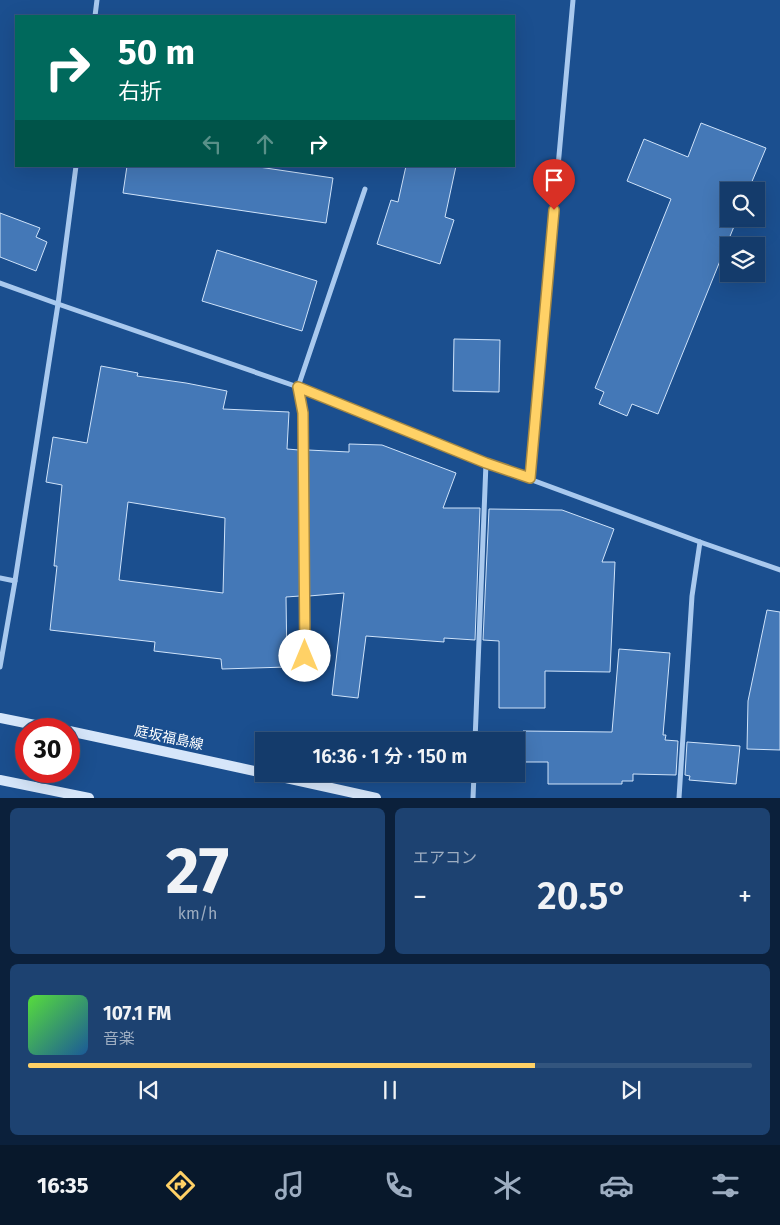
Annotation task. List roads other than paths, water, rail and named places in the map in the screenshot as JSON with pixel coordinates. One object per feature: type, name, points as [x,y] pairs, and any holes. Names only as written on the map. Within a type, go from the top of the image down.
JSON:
[{"type":"main road","points":[[0,718],[15,721]]},
{"type":"main road","name":"庭坂福島線","points":[[80,733],[255,771]]},
{"type":"main road","points":[[0,780],[89,798]]},
{"type":"main road","points":[[304,782],[376,798]]},
{"type":"street","points":[[95,15],[98,0]]},
{"type":"street","points":[[530,478],[573,0]]},
{"type":"street","points":[[0,667],[58,304],[76,167]]},
{"type":"street","points":[[305,656],[303,413],[298,387],[365,189]]},
{"type":"street","points":[[0,283],[298,387],[486,463],[780,570]]},
{"type":"street","points":[[475,732],[486,463]]},
{"type":"street","points":[[679,798],[692,596],[700,542]]},
{"type":"street","points":[[0,578],[15,581]]},
{"type":"street","points":[[473,798],[474,782]]}]
